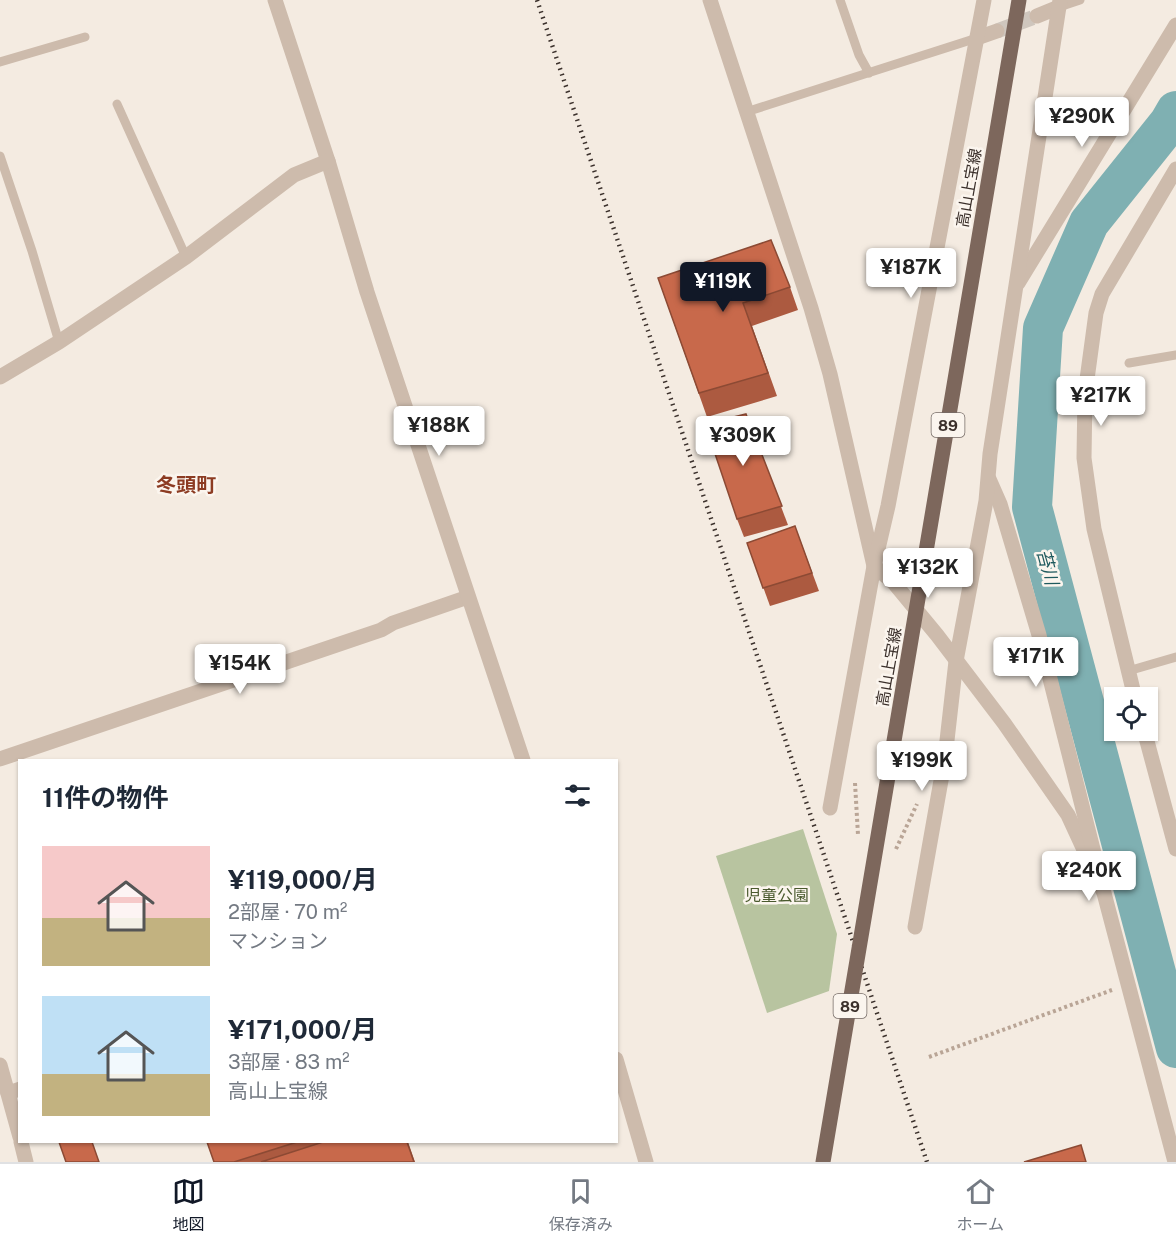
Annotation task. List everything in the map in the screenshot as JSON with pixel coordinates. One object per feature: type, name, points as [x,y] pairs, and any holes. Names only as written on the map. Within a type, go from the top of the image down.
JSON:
[{"type":"main road","name":"高山上宝線","points":[[823,1162],[1019,0]]},
{"type":"street","points":[[275,0],[328,161],[367,292],[523,759]]},
{"type":"street","points":[[710,0],[811,308],[830,374],[874,566],[894,583],[1004,723],[1068,815],[1104,893]]},
{"type":"street","points":[[830,808],[874,566],[888,506],[984,0]]},
{"type":"street","points":[[1037,16],[1059,4]]},
{"type":"street","points":[[915,927],[945,758],[956,661],[986,501],[1015,288],[1059,4]]},
{"type":"street","points":[[1015,288],[1176,25]]},
{"type":"street","points":[[977,38],[997,31]]},
{"type":"street","points":[[0,377],[59,342],[186,257],[294,175],[328,161]]},
{"type":"street","points":[[1133,687],[1094,529],[1084,458],[1084,394],[1096,313],[1102,294],[1176,169]]},
{"type":"street","points":[[988,476],[1000,504],[1039,635],[1127,984],[1175,1162]]},
{"type":"street","points":[[0,759],[381,630],[393,623],[468,597]]},
{"type":"street","points":[[1147,741],[1176,849]]},
{"type":"street","points":[[0,1065],[14,1091],[18,1122]]},
{"type":"street","points":[[618,1066],[646,1162]]},
{"type":"street","points":[[21,1143],[26,1162]]},
{"type":"lane","points":[[840,0],[859,55],[869,73]]},
{"type":"lane","points":[[1059,4],[1080,0]]},
{"type":"lane","points":[[0,62],[85,37]]},
{"type":"lane","points":[[746,112],[977,38]]},
{"type":"lane","points":[[117,104],[186,257]]},
{"type":"lane","points":[[0,156],[59,342]]},
{"type":"lane","points":[[1129,363],[1176,355]]},
{"type":"lane","points":[[1128,670],[1176,657]]},
{"type":"path","points":[[929,1057],[1127,984]]},
{"type":"green space","name":"児童公園","points":[[803,829],[837,934],[829,991],[767,1013],[716,856]]},
{"type":"building","points":[[771,240],[790,287],[743,303],[768,373],[699,393],[658,278]]},
{"type":"building","points":[[746,414],[782,506],[737,519],[705,424]]},
{"type":"building","points":[[795,526],[812,573],[763,588],[747,543]]},
{"type":"building","points":[[59,1143],[92,1143],[99,1162],[66,1162]]},
{"type":"building","points":[[207,1143],[294,1143],[234,1162],[214,1162]]},
{"type":"building","points":[[320,1143],[407,1143],[414,1162],[261,1162]]},
{"type":"building","points":[[1081,1145],[1086,1162],[1024,1162]]},
{"type":"waterway","name":"苔川","points":[[1176,111],[1169,123],[1089,223],[1043,328],[1032,507],[1176,1048]]},
{"type":"tunnel","points":[[997,31],[1037,16]]},
{"type":"railway","points":[[537,0],[927,1162]]},
{"type":"district","name":"冬頭町","points":[[186,485]]}]
